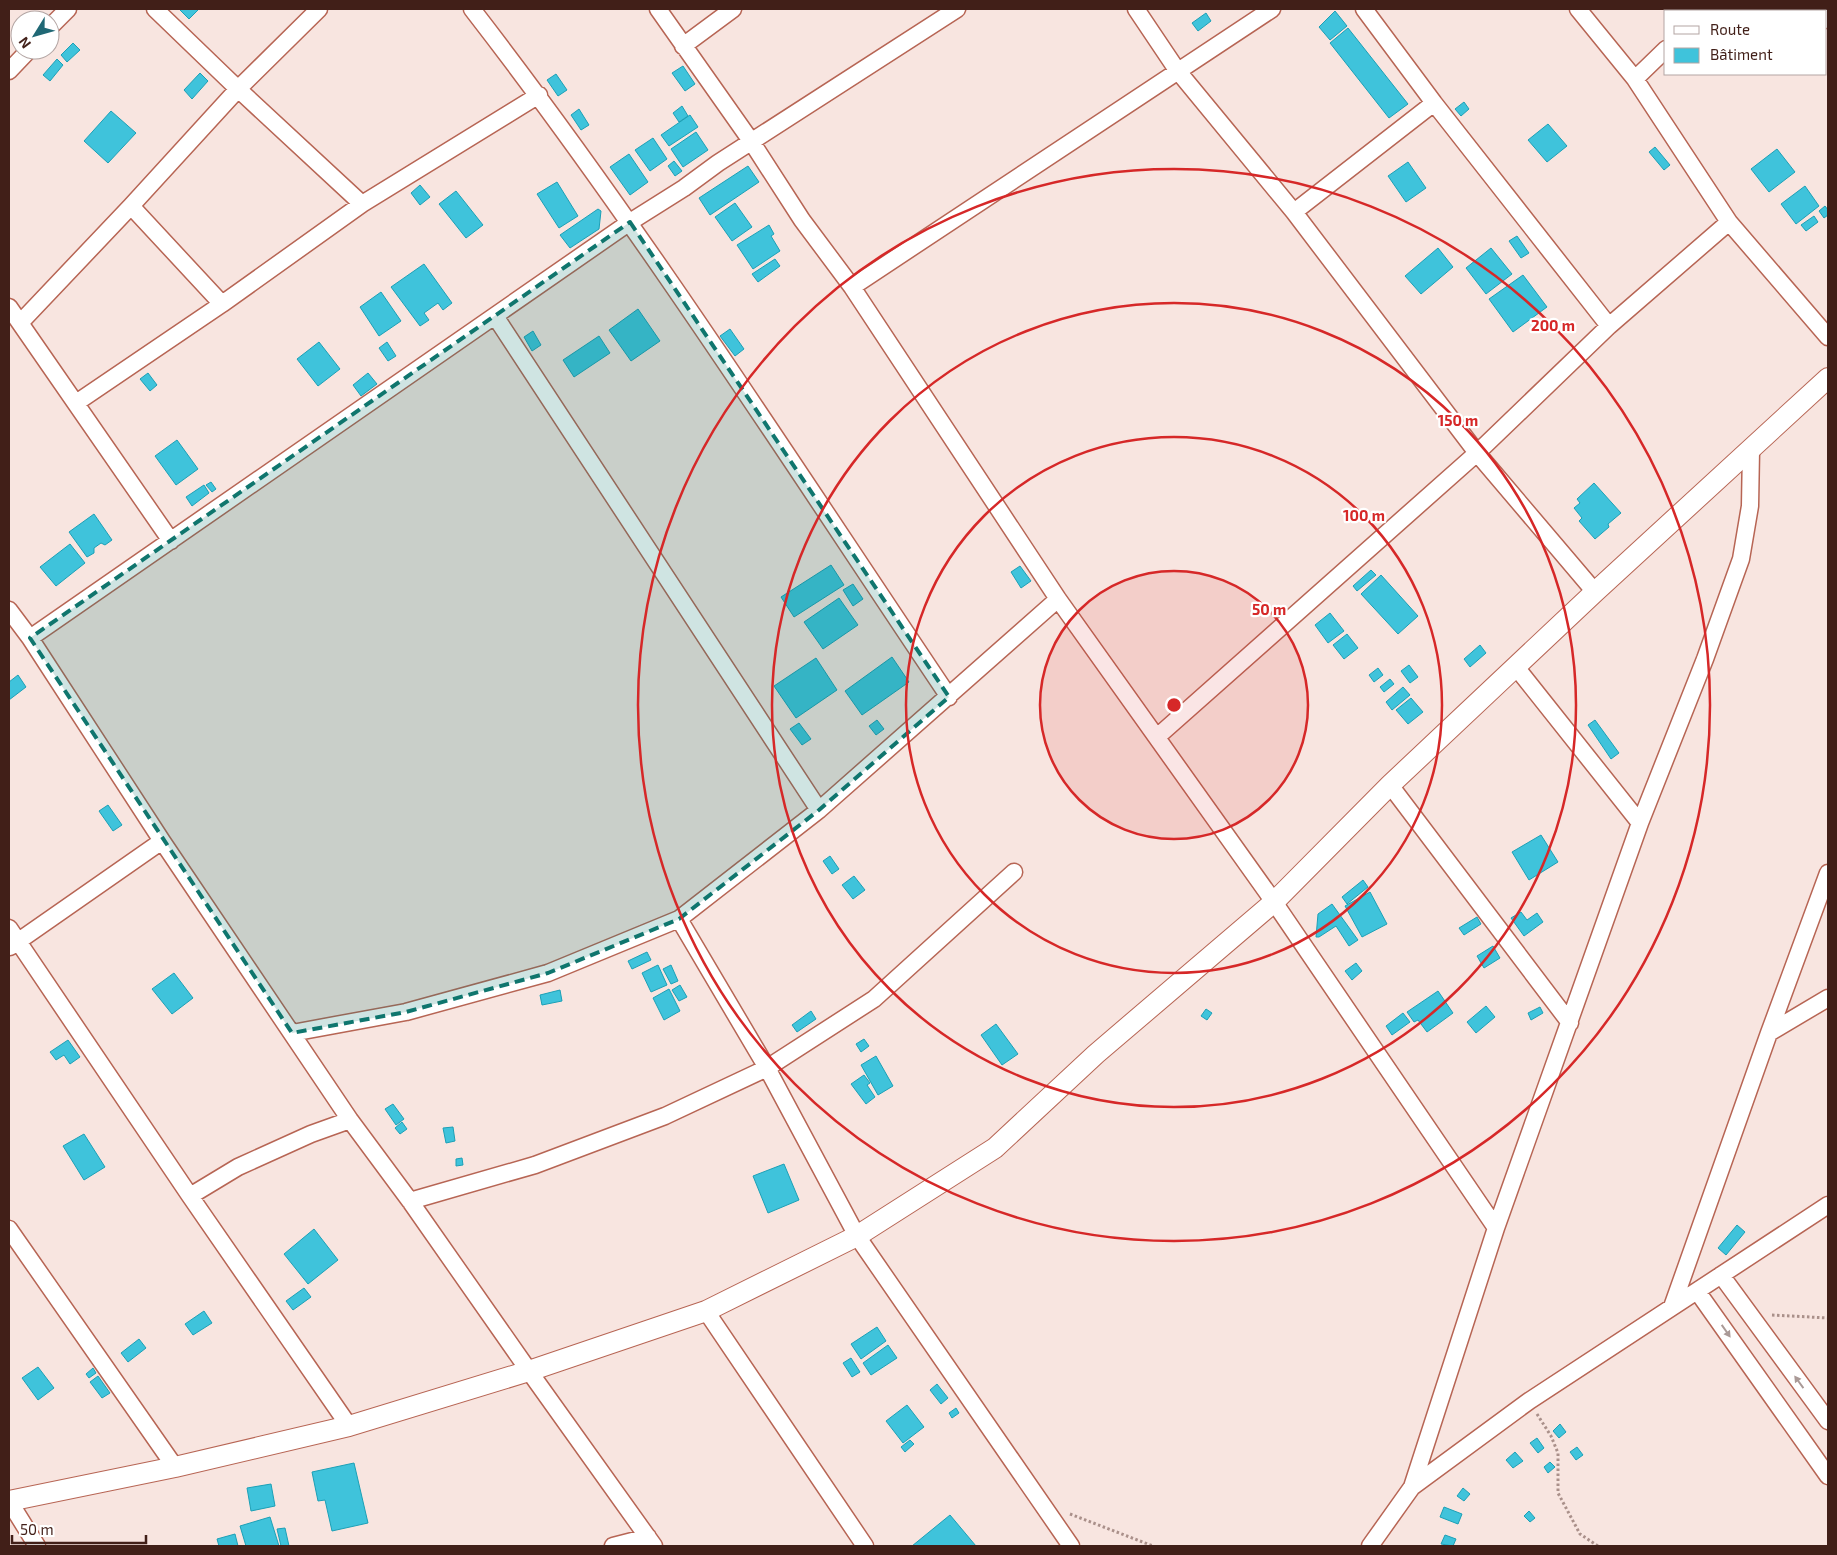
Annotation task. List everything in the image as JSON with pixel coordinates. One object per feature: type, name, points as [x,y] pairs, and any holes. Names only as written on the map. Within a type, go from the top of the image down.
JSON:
[{"type":"street","points":[[155,9],[362,204]]},
{"type":"street","points":[[20,323],[238,89],[319,9]]},
{"type":"street","points":[[472,9],[539,95],[630,222],[949,697]]},
{"type":"street","points":[[658,9],[751,141],[802,220],[852,287],[1058,599],[1274,902],[1496,1228]]},
{"type":"street","points":[[683,46],[733,9]]},
{"type":"street","points":[[30,638],[630,222],[684,188],[751,141],[957,9]]},
{"type":"street","points":[[1136,9],[1177,70],[1294,212],[1477,453],[1595,592]]},
{"type":"street","points":[[852,287],[1177,70],[1272,9]]},
{"type":"street","points":[[1364,9],[1609,326]]},
{"type":"street","points":[[1578,9],[1635,79],[1729,222],[1828,337]]},
{"type":"street","points":[[1635,79],[1664,51]]},
{"type":"street","points":[[9,71],[19,60]]},
{"type":"street","points":[[76,403],[222,304],[362,204],[539,95]]},
{"type":"street","points":[[1294,212],[1434,102]]},
{"type":"street","points":[[131,206],[222,304]]},
{"type":"street","points":[[1157,737],[1477,453],[1609,326],[1729,222]]},
{"type":"street","points":[[9,307],[171,541]]},
{"type":"street","points":[[495,316],[820,810]]},
{"type":"street","points":[[37,1546],[9,1501],[175,1467],[349,1426],[529,1371],[706,1311],[857,1236],[995,1148],[1096,1054],[1274,902],[1390,785],[1595,592],[1752,450],[1828,378]]},
{"type":"street","points":[[1370,1546],[1412,1487],[1496,1228],[1640,823],[1705,659],[1741,559],[1750,506],[1752,450]]},
{"type":"street","points":[[292,1033],[406,1012],[548,973],[679,919],[820,810],[1058,599]]},
{"type":"street","points":[[9,610],[30,638],[162,841],[350,1120],[410,1201],[651,1542],[613,1546]]},
{"type":"street","points":[[1516,667],[1640,823]]},
{"type":"street","points":[[1390,785],[1570,1023]]},
{"type":"street","points":[[162,841],[12,939],[349,1426]]},
{"type":"street","points":[[410,1201],[535,1165],[665,1116],[767,1068],[874,999],[1014,872]]},
{"type":"street","points":[[1672,1307],[1828,873]]},
{"type":"street","points":[[679,919],[767,1068],[857,1236],[1071,1546]]},
{"type":"street","points":[[1769,1033],[1828,998]]},
{"type":"street","points":[[190,1196],[238,1167],[311,1134],[350,1120]]},
{"type":"street","points":[[1412,1487],[1528,1401],[1828,1205]]},
{"type":"street","points":[[9,1229],[175,1467]]},
{"type":"street","points":[[1721,1276],[1828,1421]]},
{"type":"street","points":[[1698,1291],[1828,1476]]},
{"type":"street","points":[[706,1311],[865,1546]]},
{"type":"path","points":[[1751,1316],[1792,1315],[1828,1318]]},
{"type":"path","points":[[1528,1401],[1551,1436],[1558,1453],[1558,1493],[1580,1534],[1598,1546]]},
{"type":"path","points":[[1040,1502],[1153,1546]]},
{"type":"highlighted area","points":[[630,222],[949,697],[819,810],[679,919],[548,973],[406,1012],[292,1033],[30,638]]},
{"type":"building","points":[[179,9],[199,9],[189,19]]},
{"type":"building","points":[[1335,11],[1347,26],[1330,40],[1319,27]]},
{"type":"building","points":[[1206,13],[1211,21],[1198,31],[1192,23]]},
{"type":"building","points":[[1348,28],[1408,104],[1389,118],[1330,43]]},
{"type":"building","points":[[73,43],[80,50],[67,62],[61,55]]},
{"type":"building","points":[[56,60],[63,65],[50,81],[43,75]]},
{"type":"building","points":[[683,66],[695,84],[685,91],[672,73]]},
{"type":"building","points":[[200,73],[208,81],[192,99],[184,90]]},
{"type":"building","points":[[556,74],[567,90],[558,96],[547,80]]},
{"type":"building","points":[[1464,102],[1469,109],[1461,116],[1455,109]]},
{"type":"building","points":[[682,106],[688,116],[679,122],[673,113]]},
{"type":"building","points":[[579,109],[589,125],[581,130],[571,115]]},
{"type":"building","points":[[111,111],[136,133],[108,163],[84,141]]},
{"type":"building","points":[[690,115],[698,127],[669,146],[661,135]]},
{"type":"building","points":[[1548,124],[1567,146],[1547,162],[1528,140]]},
{"type":"building","points":[[696,132],[708,150],[683,167],[671,149]]},
{"type":"building","points":[[653,138],[667,159],[650,171],[635,150]]},
{"type":"building","points":[[1655,147],[1670,165],[1664,170],[1649,152]]},
{"type":"building","points":[[1777,149],[1795,172],[1769,192],[1751,169]]},
{"type":"building","points":[[629,154],[648,182],[630,195],[610,167]]},
{"type":"building","points":[[674,161],[682,171],[675,176],[668,166]]},
{"type":"building","points":[[1408,162],[1426,188],[1406,202],[1388,176]]},
{"type":"building","points":[[748,166],[759,182],[710,215],[699,198]]},
{"type":"building","points":[[557,182],[578,216],[559,228],[537,194]]},
{"type":"building","points":[[420,185],[430,197],[420,205],[411,193]]},
{"type":"building","points":[[1805,186],[1819,206],[1796,224],[1781,204]]},
{"type":"building","points":[[456,191],[483,225],[466,238],[439,204]]},
{"type":"building","points":[[735,203],[752,227],[732,241],[715,217]]},
{"type":"building","points":[[1825,206],[1828,210],[1828,215],[1824,218],[1819,211]]},
{"type":"building","points":[[598,209],[601,211],[599,229],[570,248],[560,235]]},
{"type":"building","points":[[1814,216],[1818,222],[1806,231],[1801,225]]},
{"type":"building","points":[[769,225],[774,234],[771,236],[780,251],[753,269],[737,245]]},
{"type":"building","points":[[1517,236],[1529,253],[1521,258],[1509,241]]},
{"type":"building","points":[[1438,248],[1453,267],[1421,294],[1405,276]]},
{"type":"building","points":[[1491,248],[1512,274],[1486,294],[1466,268]]},
{"type":"building","points":[[775,259],[780,266],[758,282],[752,274]]},
{"type":"building","points":[[424,264],[452,303],[443,310],[438,303],[424,313],[429,320],[420,326],[391,287]]},
{"type":"building","points":[[1523,275],[1547,307],[1513,332],[1489,299]]},
{"type":"building","points":[[381,292],[401,321],[379,336],[360,307]]},
{"type":"building","points":[[638,309],[660,341],[631,361],[609,330]]},
{"type":"building","points":[[730,329],[744,349],[735,356],[720,336]]},
{"type":"building","points":[[533,331],[541,345],[532,351],[524,337]]},
{"type":"building","points":[[599,336],[610,353],[574,377],[563,360]]},
{"type":"building","points":[[319,342],[340,369],[318,386],[297,359]]},
{"type":"building","points":[[387,342],[396,356],[388,361],[379,348]]},
{"type":"building","points":[[148,373],[157,385],[150,391],[140,379]]},
{"type":"building","points":[[368,373],[377,384],[361,396],[353,385]]},
{"type":"building","points":[[177,440],[198,469],[176,485],[155,456]]},
{"type":"building","points":[[211,482],[216,489],[212,492],[206,485]]},
{"type":"building","points":[[1594,483],[1621,513],[1595,539],[1579,521],[1582,518],[1574,508],[1580,503],[1577,499]]},
{"type":"building","points":[[204,485],[209,493],[192,506],[186,497]]},
{"type":"building","points":[[94,514],[112,540],[105,545],[101,543],[94,548],[94,553],[87,557],[69,532]]},
{"type":"building","points":[[70,544],[85,563],[56,586],[40,567]]},
{"type":"building","points":[[831,565],[844,585],[794,617],[781,597]]},
{"type":"building","points":[[1020,566],[1031,581],[1021,588],[1011,572]]},
{"type":"building","points":[[1371,570],[1376,575],[1357,591],[1353,586]]},
{"type":"building","points":[[1381,575],[1418,616],[1398,634],[1361,594]]},
{"type":"building","points":[[853,584],[863,599],[853,606],[843,590]]},
{"type":"building","points":[[839,598],[858,625],[823,649],[804,622]]},
{"type":"building","points":[[1330,613],[1344,631],[1328,643],[1315,625]]},
{"type":"building","points":[[1347,634],[1358,648],[1344,659],[1333,645]]},
{"type":"building","points":[[1480,645],[1486,653],[1470,667],[1464,659]]},
{"type":"building","points":[[892,657],[909,682],[862,715],[845,691]]},
{"type":"building","points":[[816,658],[837,690],[796,718],[774,686]]},
{"type":"building","points":[[1409,665],[1418,677],[1410,683],[1401,671]]},
{"type":"building","points":[[1378,668],[1383,675],[1374,682],[1369,675]]},
{"type":"building","points":[[18,675],[26,687],[9,700],[9,682]]},
{"type":"building","points":[[1390,679],[1394,684],[1384,692],[1380,687]]},
{"type":"building","points":[[1403,687],[1410,695],[1392,710],[1386,702]]},
{"type":"building","points":[[1411,698],[1423,712],[1408,724],[1396,710]]},
{"type":"building","points":[[877,720],[884,729],[876,735],[869,726]]},
{"type":"building","points":[[1595,720],[1619,753],[1611,759],[1588,725]]},
{"type":"building","points":[[799,723],[811,739],[802,745],[790,729]]},
{"type":"building","points":[[108,805],[122,825],[113,831],[99,811]]},
{"type":"building","points":[[1541,835],[1558,862],[1529,880],[1512,852]]},
{"type":"building","points":[[830,856],[839,869],[832,874],[823,861]]},
{"type":"building","points":[[854,876],[865,890],[853,899],[842,885]]},
{"type":"building","points":[[1363,880],[1368,887],[1347,904],[1342,897]]},
{"type":"building","points":[[1370,892],[1387,924],[1362,937],[1345,906]]},
{"type":"building","points":[[1332,904],[1358,940],[1349,946],[1336,926],[1316,937],[1318,914]]},
{"type":"building","points":[[1521,912],[1527,920],[1537,913],[1543,922],[1524,936],[1511,918]]},
{"type":"building","points":[[1477,917],[1481,924],[1464,935],[1459,928]]},
{"type":"building","points":[[1493,946],[1500,958],[1484,968],[1477,956]]},
{"type":"building","points":[[647,952],[651,960],[632,969],[628,961]]},
{"type":"building","points":[[1356,963],[1362,971],[1352,980],[1345,971]]},
{"type":"building","points":[[658,965],[667,985],[651,992],[642,973]]},
{"type":"building","points":[[671,965],[678,981],[671,984],[663,969]]},
{"type":"building","points":[[174,973],[193,998],[172,1014],[152,989]]},
{"type":"building","points":[[680,985],[687,997],[679,1001],[672,990]]},
{"type":"building","points":[[669,989],[680,1011],[664,1020],[653,998]]},
{"type":"building","points":[[560,990],[562,1001],[542,1005],[540,995]]},
{"type":"building","points":[[1438,991],[1453,1013],[1427,1032],[1418,1020],[1414,1022],[1407,1012]]},
{"type":"building","points":[[1486,1006],[1495,1017],[1476,1033],[1467,1022]]},
{"type":"building","points":[[1540,1007],[1543,1013],[1531,1020],[1528,1013]]},
{"type":"building","points":[[1206,1009],[1212,1013],[1207,1020],[1201,1016]]},
{"type":"building","points":[[811,1011],[816,1019],[797,1032],[792,1025]]},
{"type":"building","points":[[1403,1013],[1410,1022],[1392,1035],[1386,1026]]},
{"type":"building","points":[[996,1024],[1018,1054],[1002,1065],[981,1035]]},
{"type":"building","points":[[864,1039],[869,1046],[861,1052],[856,1044]]},
{"type":"building","points":[[68,1040],[80,1057],[70,1064],[64,1055],[56,1060],[50,1052]]},
{"type":"building","points":[[876,1056],[893,1086],[878,1095],[861,1065]]},
{"type":"building","points":[[864,1075],[870,1083],[867,1085],[875,1097],[866,1104],[851,1084]]},
{"type":"building","points":[[393,1104],[404,1119],[396,1125],[385,1109]]},
{"type":"building","points":[[402,1122],[407,1129],[400,1134],[395,1128]]},
{"type":"building","points":[[453,1127],[455,1141],[446,1143],[443,1128]]},
{"type":"building","points":[[84,1134],[105,1167],[84,1180],[63,1146]]},
{"type":"building","points":[[462,1158],[463,1165],[456,1166],[456,1159]]},
{"type":"building","points":[[784,1164],[799,1200],[768,1213],[753,1176]]},
{"type":"building","points":[[1737,1225],[1745,1232],[1726,1255],[1718,1248]]},
{"type":"building","points":[[314,1229],[338,1260],[308,1284],[284,1254]]},
{"type":"building","points":[[304,1288],[311,1297],[293,1310],[286,1301]]},
{"type":"building","points":[[204,1311],[212,1323],[193,1335],[185,1324]]},
{"type":"building","points":[[877,1327],[886,1341],[861,1359],[851,1344]]},
{"type":"building","points":[[139,1339],[146,1348],[128,1362],[121,1353]]},
{"type":"building","points":[[888,1345],[897,1358],[871,1375],[863,1363]]},
{"type":"building","points":[[851,1358],[860,1372],[852,1377],[843,1363]]},
{"type":"building","points":[[38,1367],[54,1388],[38,1400],[22,1378]]},
{"type":"building","points":[[93,1368],[96,1373],[89,1378],[86,1374]]},
{"type":"building","points":[[98,1376],[110,1393],[102,1398],[90,1382]]},
{"type":"building","points":[[937,1384],[948,1398],[941,1404],[930,1390]]},
{"type":"building","points":[[907,1405],[924,1427],[903,1443],[886,1421]]},
{"type":"building","points":[[956,1408],[959,1413],[952,1418],[949,1413]]},
{"type":"building","points":[[1560,1424],[1566,1432],[1559,1438],[1553,1431]]},
{"type":"building","points":[[1537,1438],[1544,1448],[1538,1453],[1530,1443]]},
{"type":"building","points":[[910,1440],[914,1444],[905,1452],[901,1447]]},
{"type":"building","points":[[1577,1447],[1583,1455],[1576,1460],[1570,1452]]},
{"type":"building","points":[[1515,1452],[1523,1461],[1513,1468],[1506,1460]]},
{"type":"building","points":[[1550,1462],[1555,1467],[1548,1473],[1544,1467]]},
{"type":"building","points":[[354,1463],[368,1523],[332,1531],[325,1500],[318,1501],[312,1472]]},
{"type":"building","points":[[271,1484],[275,1506],[251,1511],[247,1488]]},
{"type":"building","points":[[1463,1488],[1470,1494],[1464,1501],[1457,1496]]},
{"type":"building","points":[[1444,1507],[1462,1514],[1458,1524],[1440,1517]]},
{"type":"building","points":[[1529,1511],[1535,1518],[1530,1522],[1524,1516]]},
{"type":"building","points":[[950,1515],[976,1546],[912,1546]]},
{"type":"building","points":[[270,1517],[279,1546],[246,1546],[240,1526]]},
{"type":"building","points":[[285,1528],[289,1546],[281,1546],[277,1529]]},
{"type":"building","points":[[235,1534],[238,1546],[219,1546],[217,1539]]},
{"type":"building","points":[[1445,1535],[1456,1539],[1453,1546],[1441,1544]]}]
